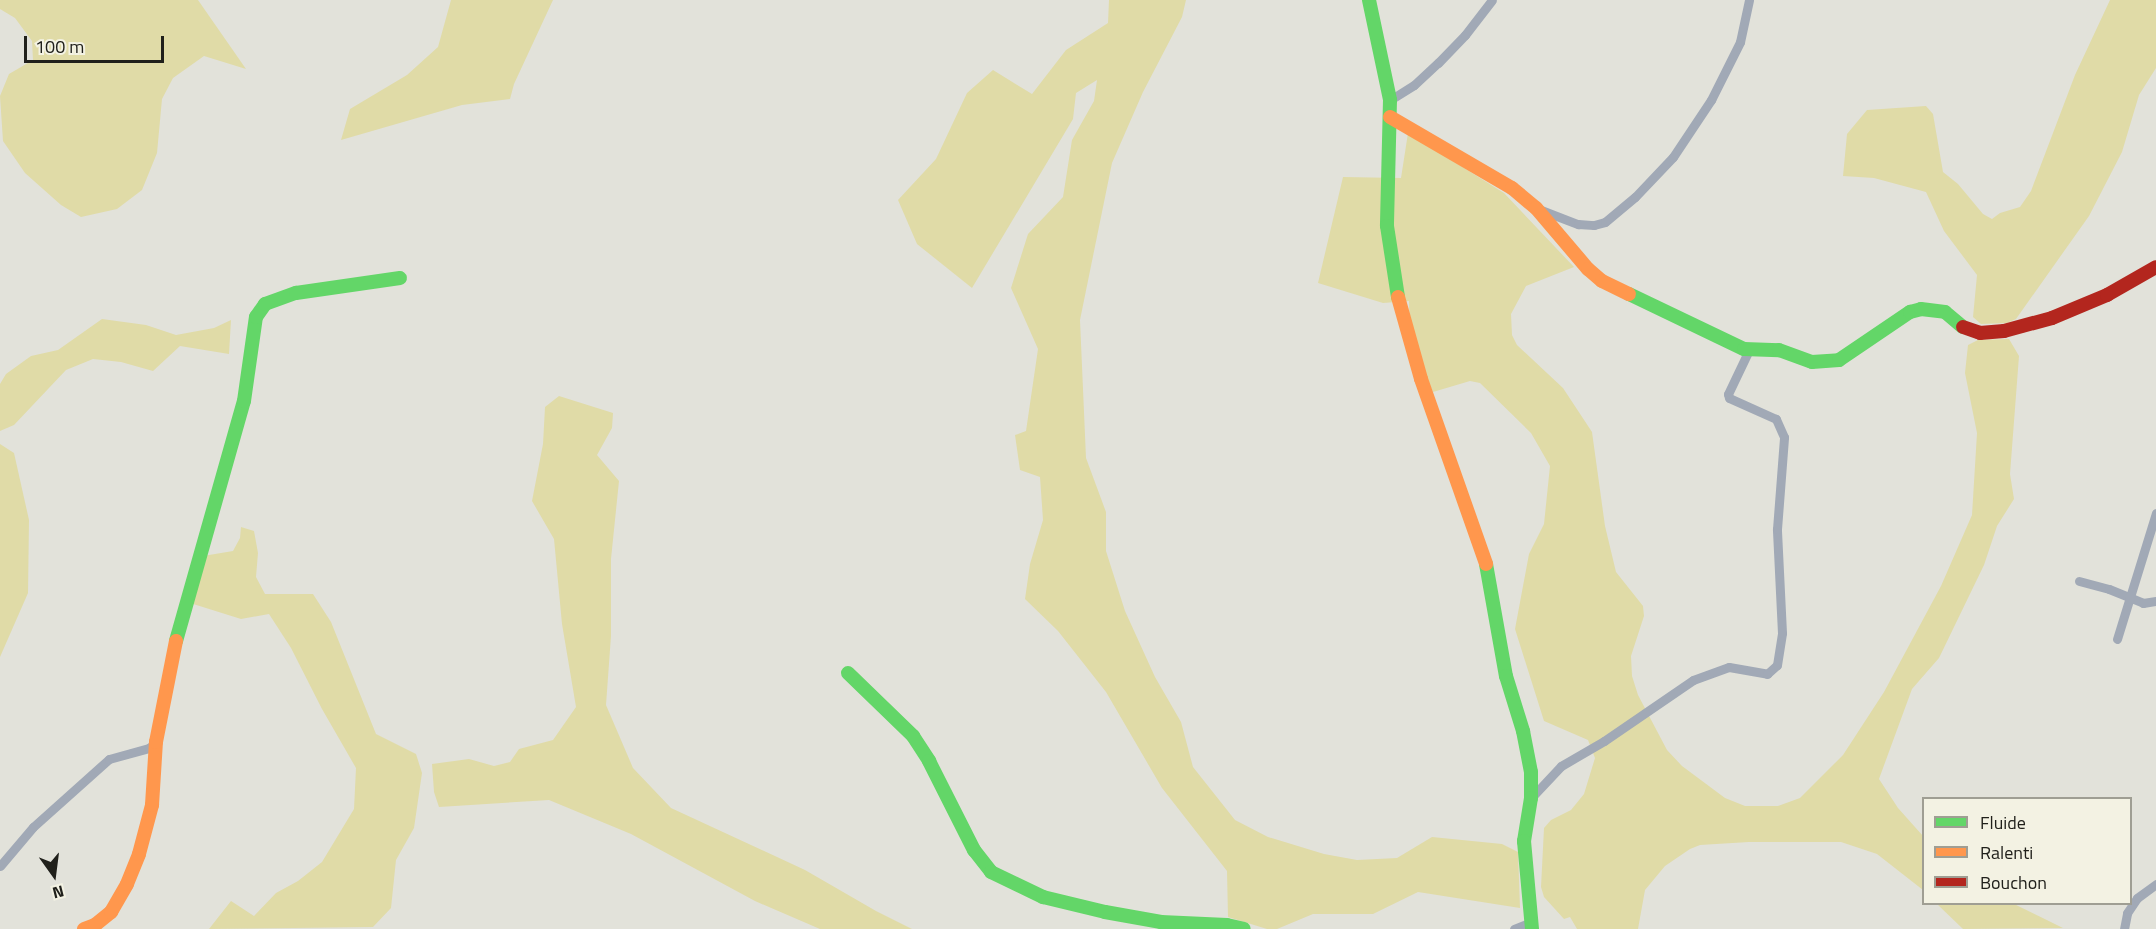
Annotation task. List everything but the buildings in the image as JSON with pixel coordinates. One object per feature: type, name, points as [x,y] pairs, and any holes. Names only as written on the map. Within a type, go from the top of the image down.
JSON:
[{"type":"street","points":[[1369,0],[1390,100],[1387,226],[1398,296],[1420,379],[1484,552],[1506,676],[1525,740],[1531,772],[1531,798],[1524,841],[1532,925],[1514,929]]},
{"type":"street","points":[[1390,100],[1414,85],[1438,63],[1466,35],[1492,0]]},
{"type":"street","points":[[1536,208],[1578,224],[1594,225],[1605,222],[1635,197],[1673,156],[1712,100],[1740,42],[1749,0]]},
{"type":"street","points":[[1390,117],[1477,166],[1536,208],[1602,281],[1730,344],[1749,350],[1779,350],[1812,362],[1839,360],[1910,312],[1921,309],[1945,312],[1962,327],[1980,333],[2004,331],[2052,318],[2098,298],[2156,267]]},
{"type":"street","points":[[84,929],[95,925],[111,912],[127,884],[139,854],[152,805],[156,742],[169,667],[187,596],[244,401],[256,317],[259,310],[273,300],[296,293],[400,278]]},
{"type":"street","points":[[1531,798],[1561,766],[1604,741],[1693,680],[1729,667],[1767,674],[1777,665],[1782,633],[1777,529],[1784,437],[1776,419],[1729,398],[1728,394],[1749,350]]},
{"type":"street","points":[[2116,639],[2156,513]]},
{"type":"street","points":[[2079,581],[2109,589],[2128,599],[2143,603],[2156,602]]},
{"type":"street","points":[[848,673],[913,736],[929,761],[974,850],[991,872],[1043,897],[1105,912],[1161,922],[1227,925],[1244,929]]},
{"type":"street","points":[[0,866],[33,827],[109,759],[143,750],[156,742]]},
{"type":"street","points":[[2124,929],[2127,913],[2137,898],[2156,884]]},
{"type":"shaded area","points":[[0,0],[198,0],[246,69],[204,56],[173,78],[162,99],[157,153],[142,190],[117,209],[81,217],[61,205],[25,173],[3,141],[0,96],[9,74],[33,60],[32,41],[15,18],[0,9]]},
{"type":"shaded area","points":[[451,0],[553,0],[514,84],[510,99],[462,105],[341,140],[350,109],[407,75],[438,47]]},
{"type":"shaded area","points":[[1109,0],[1186,0],[1182,17],[1143,92],[1112,163],[1080,320],[1086,458],[1106,512],[1106,551],[1125,611],[1155,677],[1181,722],[1193,767],[1235,820],[1268,837],[1324,854],[1357,860],[1397,858],[1432,837],[1502,844],[1518,852],[1520,908],[1418,892],[1373,914],[1313,914],[1277,929],[1267,929],[1228,917],[1227,871],[1162,788],[1106,692],[1058,631],[1025,599],[1030,564],[1043,520],[1040,477],[1020,470],[1015,435],[1026,431],[1038,349],[1011,288],[1028,234],[1063,197],[1072,140],[1094,101],[1097,80],[1076,93],[1073,119],[972,288],[917,244],[898,200],[936,159],[967,93],[993,70],[1032,94],[1066,50],[1108,23]]},
{"type":"shaded area","points":[[2110,0],[2156,0],[2156,68],[2139,95],[2122,152],[2089,216],[2016,319],[2007,323],[1981,324],[1973,317],[1977,275],[1944,231],[1926,192],[1874,178],[1843,176],[1847,134],[1867,110],[1926,106],[1933,114],[1943,172],[1958,184],[1983,214],[1992,219],[2000,213],[2020,207],[2031,191],[2075,75]]},
{"type":"shaded area","points":[[1408,133],[1504,193],[1574,267],[1526,286],[1511,314],[1512,335],[1517,345],[1563,388],[1592,432],[1605,526],[1616,572],[1643,606],[1644,616],[1631,656],[1632,676],[1638,695],[1667,750],[1682,766],[1725,798],[1745,806],[1778,806],[1800,798],[1843,755],[1884,692],[1941,586],[1972,515],[1977,433],[1965,373],[1968,345],[1978,340],[2009,339],[2019,356],[2010,474],[2014,499],[1997,526],[1984,565],[1939,658],[1912,689],[1879,779],[1898,808],[1922,835],[1922,889],[1877,854],[1841,842],[1749,842],[1700,845],[1665,866],[1645,890],[1638,929],[1577,929],[1570,917],[1564,919],[1544,897],[1541,887],[1544,828],[1551,820],[1571,810],[1584,794],[1595,758],[1588,740],[1544,721],[1515,629],[1529,554],[1544,524],[1550,466],[1531,433],[1480,383],[1470,381],[1433,392],[1410,341],[1409,301],[1383,303],[1318,283],[1343,177],[1401,178]]},
{"type":"shaded area","points":[[102,319],[146,325],[176,335],[214,328],[231,320],[229,354],[180,346],[153,371],[121,362],[93,359],[66,370],[14,425],[0,431],[0,384],[6,374],[31,356],[58,350]]},
{"type":"shaded area","points":[[559,396],[613,413],[612,428],[597,455],[619,481],[611,559],[611,636],[606,705],[633,768],[671,808],[805,870],[912,929],[820,929],[755,901],[631,834],[549,800],[439,807],[434,792],[432,764],[469,759],[494,766],[510,762],[519,749],[553,740],[576,707],[562,624],[554,539],[532,501],[543,444],[545,407]]},
{"type":"shaded area","points":[[0,444],[14,453],[29,520],[28,593],[0,657]]},
{"type":"shaded area","points":[[241,527],[254,531],[258,553],[256,577],[265,594],[313,594],[331,622],[376,734],[416,754],[422,773],[414,828],[396,860],[391,908],[373,927],[209,929],[231,901],[254,916],[276,893],[298,881],[322,862],[354,809],[356,768],[291,648],[269,614],[241,619],[190,603],[203,556],[233,551],[240,538]]},
{"type":"shaded area","points":[[1938,905],[2016,905],[2063,928],[1963,929]]},
{"type":"traffic: fast","points":[[1369,0],[1390,100],[1387,226],[1398,297]]},
{"type":"traffic: fast","points":[[176,641],[244,401],[256,317],[265,304],[296,293],[400,278]]},
{"type":"traffic: fast","points":[[1629,294],[1744,349],[1779,350],[1812,362],[1839,360],[1910,312],[1921,309],[1945,312],[1963,327]]},
{"type":"traffic: fast","points":[[1486,564],[1506,676],[1523,731],[1531,772],[1531,798],[1524,841],[1532,929]]},
{"type":"traffic: fast","points":[[848,673],[913,736],[929,761],[974,850],[991,872],[1043,897],[1105,912],[1161,922],[1227,925],[1244,929]]},
{"type":"traffic: slow","points":[[1390,117],[1512,188],[1536,208],[1588,269],[1602,281],[1629,294]]},
{"type":"traffic: slow","points":[[1398,297],[1421,379],[1486,564]]},
{"type":"traffic: slow","points":[[84,929],[95,925],[111,912],[127,884],[139,854],[152,805],[156,742],[176,641]]},
{"type":"traffic: jam","points":[[1963,327],[1980,333],[2004,331],[2052,318],[2107,295],[2156,267]]}]
